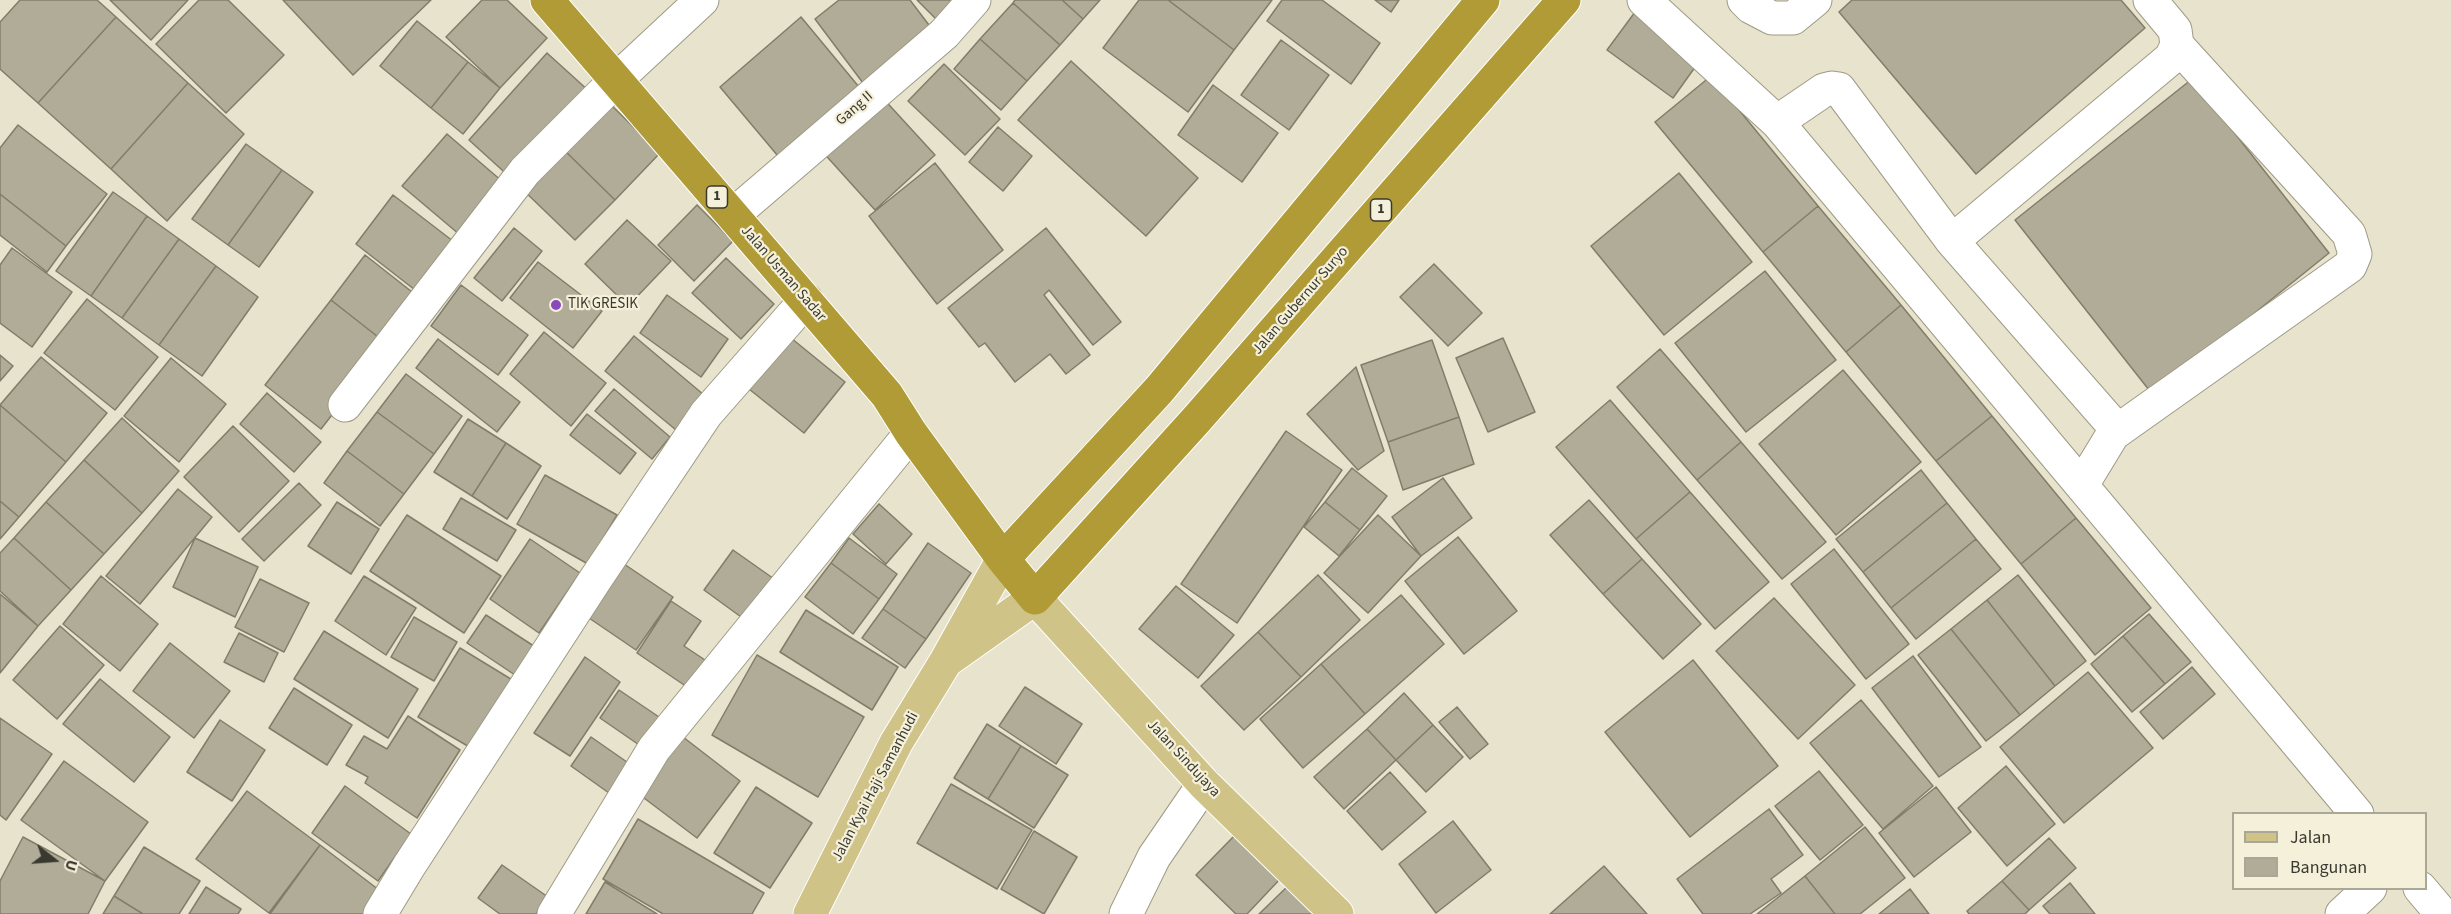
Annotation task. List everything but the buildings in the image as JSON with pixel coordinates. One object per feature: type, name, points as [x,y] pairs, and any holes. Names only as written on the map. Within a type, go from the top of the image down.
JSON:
[{"type":"highway","name":"Jalan Usman Sadar","points":[[547,0],[887,395],[911,433],[1003,560]]},
{"type":"highway","points":[[1003,560],[1159,390],[1483,0]]},
{"type":"highway","name":"Jalan Gubernur Suryo","points":[[1035,598],[1197,419],[1564,0]]},
{"type":"highway","name":"1","points":[[1003,560],[1035,598]]},
{"type":"main road","name":"Jalan Kyai Haji Samanhudi","points":[[810,914],[896,743],[1003,560]]},
{"type":"main road","name":"Jalan Kyai Haji Samanhudi","points":[[946,661],[1035,598]]},
{"type":"main road","name":"Jalan Sindujaya","points":[[1035,598],[1204,784],[1338,914]]},
{"type":"street","points":[[345,405],[525,171],[616,80],[702,0]]},
{"type":"street","name":"Gang II","points":[[733,215],[944,34],[974,0]]},
{"type":"street","points":[[1644,0],[1777,122],[2356,812]]},
{"type":"street","points":[[1744,0],[1751,7],[1772,18],[1793,18],[1815,0]]},
{"type":"street","points":[[1952,241],[2171,58],[2177,45],[2175,30],[2150,0]]},
{"type":"street","points":[[2082,485],[2113,434],[2350,266],[2355,254],[2349,234],[2177,45]]},
{"type":"street","points":[[1777,122],[1824,90],[1839,89],[1952,241],[2109,419],[2113,425],[2113,434]]},
{"type":"street","points":[[380,914],[569,619],[706,414],[806,300]]},
{"type":"street","points":[[554,914],[654,749],[911,433]]},
{"type":"street","points":[[1126,914],[1154,857],[1204,784]]},
{"type":"street","points":[[2342,914],[2368,890]]},
{"type":"street","points":[[2422,890],[2442,914]]},
{"type":"place","name":"TIK GRESIK","points":[[556,305]]}]
